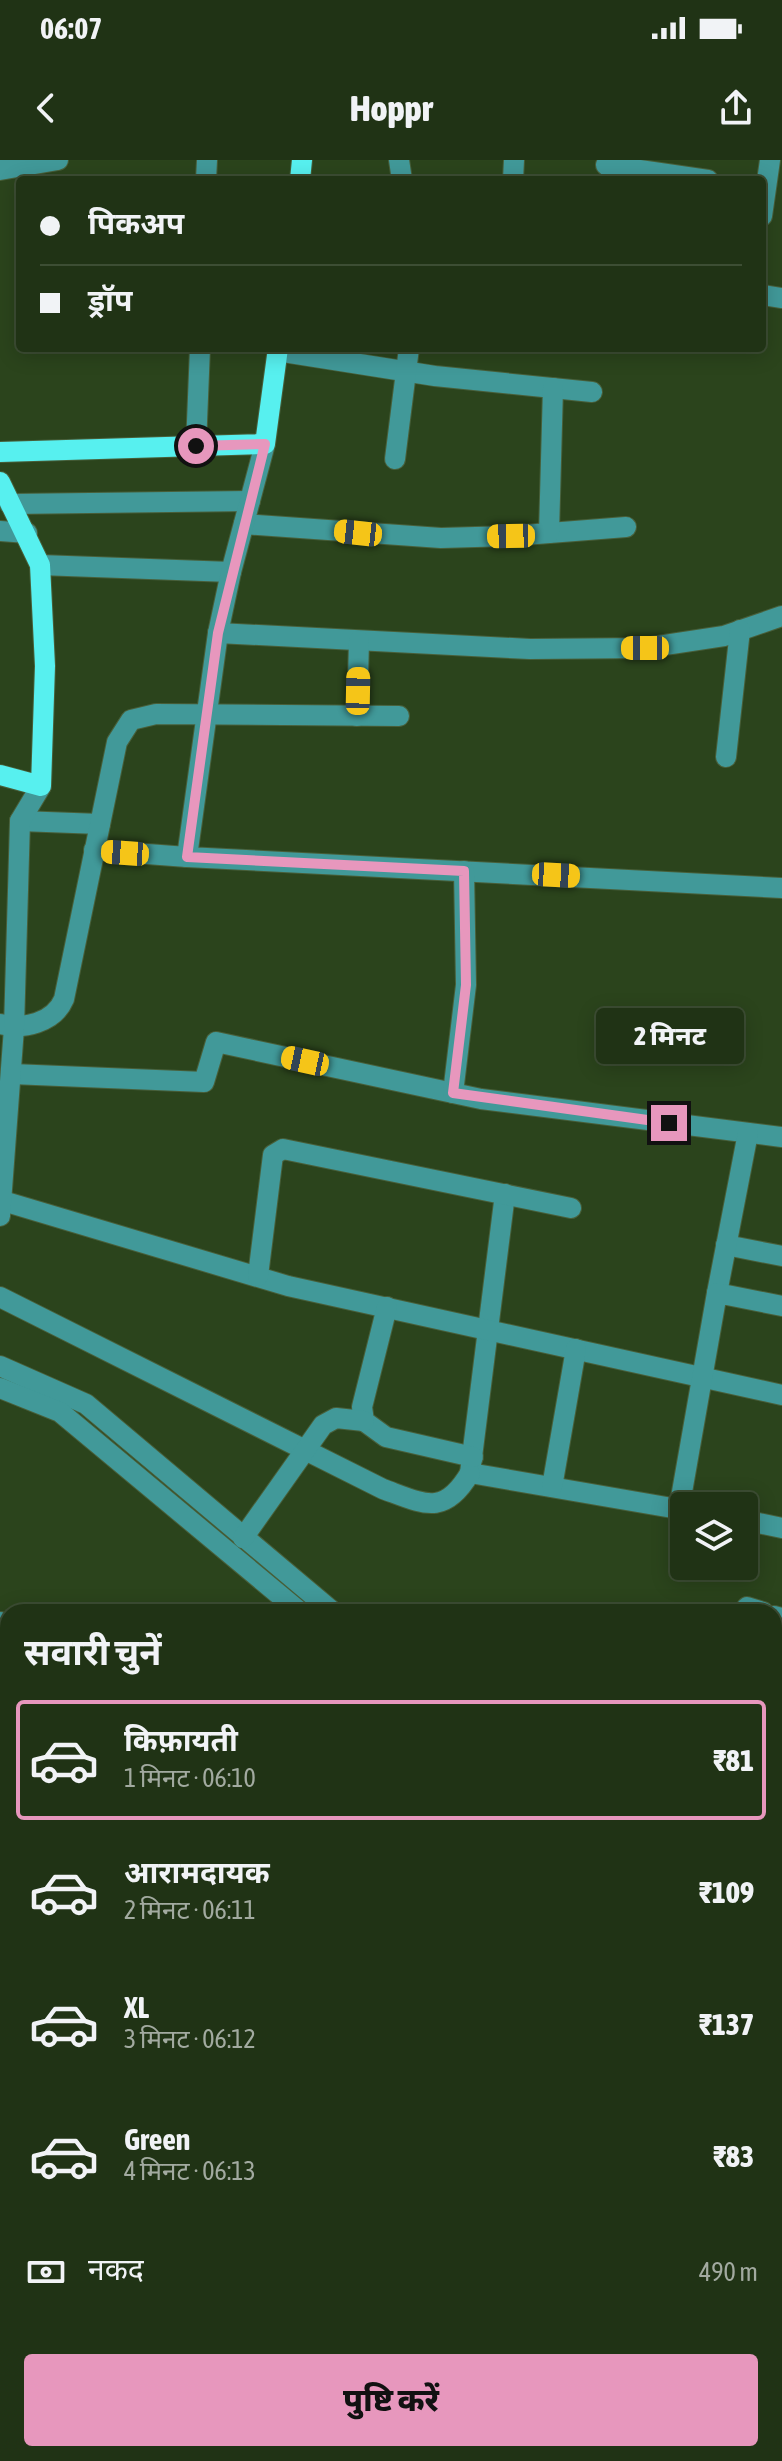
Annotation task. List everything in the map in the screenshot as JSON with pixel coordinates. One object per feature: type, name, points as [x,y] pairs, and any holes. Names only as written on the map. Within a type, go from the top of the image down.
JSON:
[{"type":"main road","points":[[0,452],[265,444],[278,352]]},
{"type":"main road","points":[[0,482],[40,565],[45,666],[41,786],[0,775]]},
{"type":"street","points":[[0,170],[58,160]]},
{"type":"street","points":[[770,160],[770,189]]},
{"type":"street","points":[[605,168],[674,176]]},
{"type":"street","points":[[196,446],[200,352]]},
{"type":"street","points":[[295,352],[406,371],[592,392]]},
{"type":"street","points":[[395,459],[408,352]]},
{"type":"street","points":[[549,533],[553,388]]},
{"type":"street","points":[[187,857],[218,633],[265,444]]},
{"type":"street","points":[[10,504],[250,501]]},
{"type":"street","points":[[244,524],[388,536],[549,533],[626,527]]},
{"type":"street","points":[[0,531],[27,533]]},
{"type":"street","points":[[40,565],[231,572]]},
{"type":"street","points":[[218,633],[530,649],[645,648],[740,630],[782,616]]},
{"type":"street","points":[[726,757],[740,630]]},
{"type":"street","points":[[357,716],[359,641]]},
{"type":"street","points":[[7,1026],[47,1019],[60,1009],[117,742],[131,720],[156,714],[399,716]]},
{"type":"street","points":[[41,786],[20,821],[7,1026],[12,1074],[1,1209],[387,1307],[782,1395]]},
{"type":"street","points":[[20,821],[100,824]]},
{"type":"street","points":[[94,850],[782,888]]},
{"type":"street","points":[[453,1093],[466,985],[464,871]]},
{"type":"street","points":[[12,1074],[204,1082],[216,1042],[453,1093],[782,1137]]},
{"type":"street","points":[[684,1492],[748,1133]]},
{"type":"street","points":[[258,1276],[273,1155],[283,1149],[571,1208]]},
{"type":"street","points":[[0,1297],[304,1450],[419,1503],[446,1502],[460,1490],[471,1465],[505,1194]]},
{"type":"street","points":[[726,1245],[782,1256]]},
{"type":"street","points":[[717,1293],[782,1306]]},
{"type":"street","points":[[364,1421],[362,1407],[387,1307]]},
{"type":"street","points":[[552,1487],[576,1349]]},
{"type":"street","points":[[0,1366],[86,1404],[323,1604]]},
{"type":"street","points":[[0,1388],[60,1412],[290,1604]]},
{"type":"street","points":[[243,1538],[304,1450],[330,1420],[364,1421],[386,1437],[552,1487],[670,1507]]},
{"type":"street","points":[[758,1523],[782,1528]]},
{"type":"route","points":[[196,446],[265,444],[218,633],[187,857],[464,871],[468,933],[466,985],[453,1093],[669,1123]]}]
